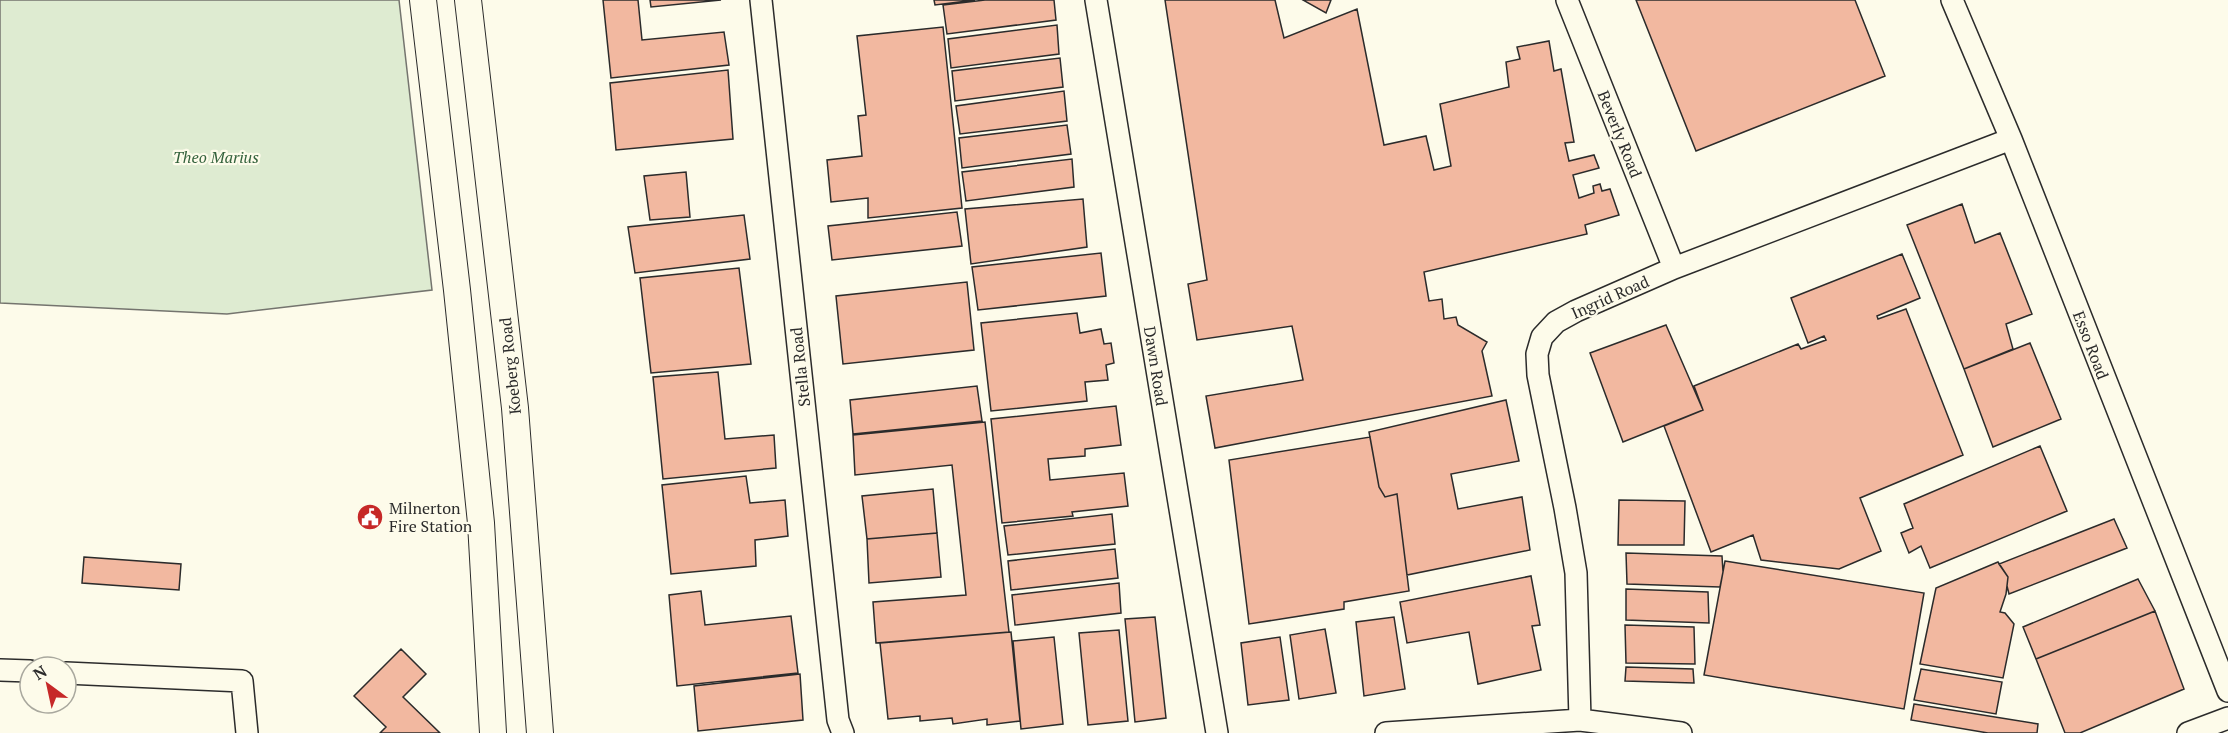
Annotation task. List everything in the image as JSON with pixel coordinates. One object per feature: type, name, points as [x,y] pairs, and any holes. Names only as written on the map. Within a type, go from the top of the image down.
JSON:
[{"type":"main road","points":[[423,0],[457,290],[481,524],[492,733]]},
{"type":"main road","name":"Koeberg Road","points":[[468,0],[515,408],[540,733]]},
{"type":"street","name":"Stella Road","points":[[761,0],[838,720],[843,733]]},
{"type":"street","name":"Dawn Road","points":[[1095,0],[1217,733]]},
{"type":"street","name":"Beverly Road","points":[[1567,0],[1674,268]]},
{"type":"street","name":"Esso Road","points":[[1952,0],[2011,140],[2228,691]]},
{"type":"street","name":"Ingrid Road","points":[[1580,720],[1576,573],[1538,375],[1537,354],[1542,337],[1556,322],[1576,311],[1674,268],[2011,140]]},
{"type":"street","points":[[0,670],[18,671]]},
{"type":"street","points":[[78,674],[242,681],[247,733]]},
{"type":"street","points":[[2188,733],[2228,718]]},
{"type":"street","points":[[1386,733],[1580,720],[1681,733]]},
{"type":"green space","name":"Theo Marius","points":[[0,0],[399,0],[432,290],[227,314],[0,303]]},
{"type":"building","points":[[603,0],[638,0],[642,40],[724,32],[729,65],[611,78]]},
{"type":"building","points":[[650,0],[721,0],[651,7]]},
{"type":"building","points":[[934,0],[975,0],[935,5]]},
{"type":"building","points":[[985,0],[1054,0],[1056,20],[947,34],[943,5]]},
{"type":"building","points":[[1165,0],[1275,0],[1284,38],[1357,9],[1384,145],[1426,136],[1434,170],[1451,166],[1440,104],[1509,87],[1506,62],[1520,59],[1517,47],[1549,41],[1554,71],[1561,69],[1574,142],[1565,143],[1569,161],[1594,155],[1599,168],[1573,175],[1579,198],[1594,193],[1593,186],[1600,184],[1602,191],[1610,189],[1619,215],[1585,225],[1587,234],[1424,272],[1429,301],[1442,299],[1444,319],[1456,317],[1458,325],[1487,342],[1482,351],[1492,396],[1215,448],[1206,396],[1303,380],[1292,326],[1197,340],[1188,284],[1207,280]]},
{"type":"building","points":[[1303,0],[1331,0],[1326,13]]},
{"type":"building","points":[[1636,0],[1855,0],[1885,76],[1696,151]]},
{"type":"building","points":[[1057,25],[1059,54],[951,68],[948,39]]},
{"type":"building","points":[[943,27],[962,208],[868,218],[868,198],[831,202],[827,160],[862,156],[858,116],[866,115],[857,36]]},
{"type":"building","points":[[1060,58],[1063,87],[955,101],[952,71]]},
{"type":"building","points":[[728,70],[733,139],[616,150],[610,83]]},
{"type":"building","points":[[1064,91],[1067,121],[960,134],[956,106]]},
{"type":"building","points":[[1067,125],[1071,154],[962,168],[959,138]]},
{"type":"building","points":[[1072,159],[1074,187],[966,201],[962,172]]},
{"type":"building","points":[[686,172],[690,217],[650,220],[644,176]]},
{"type":"building","points":[[1083,199],[1087,247],[971,264],[965,209]]},
{"type":"building","points":[[1962,204],[1975,243],[2000,233],[2032,314],[2006,324],[2013,349],[1964,369],[1907,225]]},
{"type":"building","points":[[957,212],[962,246],[832,260],[828,226]]},
{"type":"building","points":[[744,215],[750,259],[635,273],[628,227]]},
{"type":"building","points":[[1101,253],[1106,296],[978,310],[972,267]]},
{"type":"building","points":[[1902,254],[1920,298],[1877,316],[1878,319],[1906,309],[1963,455],[1860,498],[1881,551],[1839,569],[1761,560],[1753,535],[1711,552],[1664,426],[1703,410],[1694,386],[1798,344],[1801,349],[1826,340],[1824,336],[1808,343],[1791,298]]},
{"type":"building","points":[[739,268],[751,364],[651,373],[640,278]]},
{"type":"building","points":[[967,282],[974,350],[843,364],[836,296]]},
{"type":"building","points":[[1077,313],[1080,333],[1101,329],[1104,344],[1111,343],[1114,363],[1106,365],[1108,380],[1085,382],[1087,401],[991,411],[981,323]]},
{"type":"building","points":[[1666,325],[1703,410],[1623,442],[1590,353]]},
{"type":"building","points":[[2030,343],[2061,419],[1993,447],[1964,369]]},
{"type":"building","points":[[718,372],[725,439],[774,435],[776,468],[663,479],[653,377]]},
{"type":"building","points":[[977,386],[982,421],[853,434],[850,400]]},
{"type":"building","points":[[1506,400],[1519,461],[1451,474],[1458,509],[1522,497],[1530,550],[1407,575],[1397,494],[1385,497],[1379,487],[1369,432]]},
{"type":"building","points":[[1116,406],[1121,445],[1085,449],[1085,456],[1048,459],[1050,480],[1124,473],[1128,506],[1072,512],[1073,516],[1002,523],[991,419]]},
{"type":"building","points":[[985,422],[1009,632],[876,643],[873,602],[966,595],[952,465],[855,475],[853,435]]},
{"type":"building","points":[[1370,437],[1379,487],[1385,497],[1397,494],[1409,591],[1344,602],[1344,609],[1249,624],[1229,460]]},
{"type":"building","points":[[2040,446],[2067,511],[1930,568],[1921,546],[1909,553],[1901,533],[1913,528],[1904,504]]},
{"type":"building","points":[[746,476],[750,503],[785,500],[788,536],[755,540],[756,566],[671,574],[662,485]]},
{"type":"building","points":[[933,489],[937,533],[867,539],[862,496]]},
{"type":"building","points":[[1619,500],[1685,501],[1684,545],[1618,545]]},
{"type":"building","points":[[1112,514],[1115,544],[1008,555],[1004,526]]},
{"type":"building","points":[[2114,519],[2127,548],[2009,594],[2008,577],[1999,564]]},
{"type":"building","points":[[937,533],[941,577],[869,583],[867,539]]},
{"type":"building","points":[[1115,549],[1118,578],[1011,590],[1008,561]]},
{"type":"building","points":[[1626,553],[1722,556],[1723,572],[1720,587],[1627,584]]},
{"type":"building","points":[[84,557],[181,564],[179,590],[82,583]]},
{"type":"building","points":[[1725,561],[1924,593],[1904,709],[1704,675]]},
{"type":"building","points":[[1998,562],[2008,577],[2006,594],[2000,612],[2005,613],[2014,624],[2003,678],[1920,664],[1936,588]]},
{"type":"building","points":[[1531,576],[1540,625],[1532,626],[1541,670],[1478,684],[1469,632],[1407,643],[1400,602]]},
{"type":"building","points":[[2138,579],[2155,611],[2036,659],[2023,627]]},
{"type":"building","points":[[1119,583],[1121,613],[1015,625],[1012,595]]},
{"type":"building","points":[[1626,589],[1708,592],[1709,623],[1626,620]]},
{"type":"building","points":[[701,591],[705,625],[791,616],[798,673],[677,686],[669,595]]},
{"type":"building","points":[[2155,611],[2184,689],[2080,733],[2065,733],[2036,659]]},
{"type":"building","points":[[1155,617],[1166,718],[1135,722],[1125,619]]},
{"type":"building","points":[[1394,617],[1405,689],[1364,696],[1356,622]]},
{"type":"building","points":[[1625,625],[1694,627],[1695,664],[1626,663]]},
{"type":"building","points":[[1325,629],[1336,693],[1299,699],[1290,635]]},
{"type":"building","points":[[1119,630],[1128,721],[1088,725],[1079,633]]},
{"type":"building","points":[[1011,632],[1020,721],[987,725],[987,719],[953,724],[952,718],[920,721],[920,716],[888,719],[880,643]]},
{"type":"building","points":[[1054,637],[1063,724],[1021,729],[1013,641]]},
{"type":"building","points":[[1280,637],[1289,700],[1248,705],[1241,643]]},
{"type":"building","points":[[401,649],[426,674],[403,697],[440,733],[380,733],[386,727],[354,696]]},
{"type":"building","points":[[1626,667],[1693,669],[1694,683],[1625,681]]},
{"type":"building","points":[[1921,669],[2002,682],[1996,714],[1914,700]]},
{"type":"building","points":[[800,674],[803,720],[698,731],[694,686]]},
{"type":"building","points":[[1914,704],[2038,724],[2037,733],[1988,733],[1911,720]]},
{"type":"place","name":"Milnerton Fire Station","points":[[370,517]]}]
